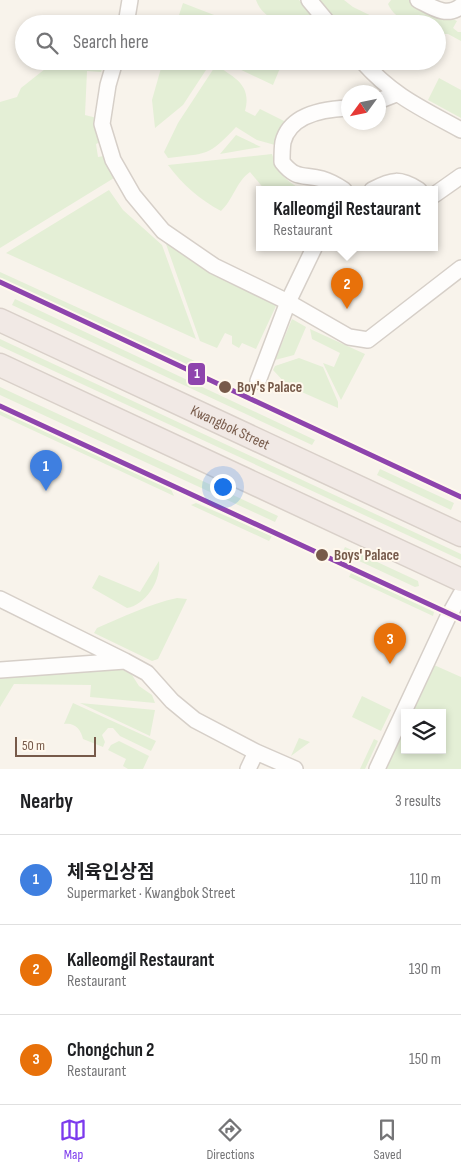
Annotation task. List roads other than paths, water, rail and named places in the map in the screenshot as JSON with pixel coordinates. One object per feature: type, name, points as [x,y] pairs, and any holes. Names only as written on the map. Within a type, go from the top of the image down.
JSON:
[{"type":"highway","name":"Kwangbok Street","points":[[0,320],[461,535]]},
{"type":"highway","points":[[0,365],[461,580]]},
{"type":"street","points":[[128,15],[130,0]]},
{"type":"street","points":[[309,0],[322,15]]},
{"type":"street","points":[[418,0],[443,12],[455,11],[461,6]]},
{"type":"street","points":[[112,70],[102,124],[113,160],[133,195],[163,231],[214,266],[288,302],[349,337],[368,340],[461,268]]},
{"type":"street","points":[[370,70],[380,82],[396,94],[461,130]]},
{"type":"street","points":[[386,98],[396,94]]},
{"type":"street","points":[[336,186],[321,179],[306,178],[290,172],[282,162],[283,142],[293,124],[309,114],[327,109],[341,108]]},
{"type":"street","points":[[438,192],[461,176]]},
{"type":"street","points":[[382,186],[395,181],[406,182],[412,186]]},
{"type":"street","points":[[258,381],[288,302],[313,251]]},
{"type":"street","points":[[377,769],[447,619],[461,594]]},
{"type":"street","points":[[0,599],[147,673],[172,701],[195,720],[256,752],[295,769]]},
{"type":"street","points":[[0,670],[125,661]]},
{"type":"street","points":[[248,769],[256,752]]},
{"type":"place","name":"Kalleomgil Restaurant","points":[[347,309]]},
{"type":"place","name":"Boy's Palace","points":[[225,387]]},
{"type":"place","name":"체육인상점","points":[[46,491]]},
{"type":"place","name":"Boys' Palace","points":[[322,555]]},
{"type":"place","name":"Chongchun 2","points":[[390,664]]}]
